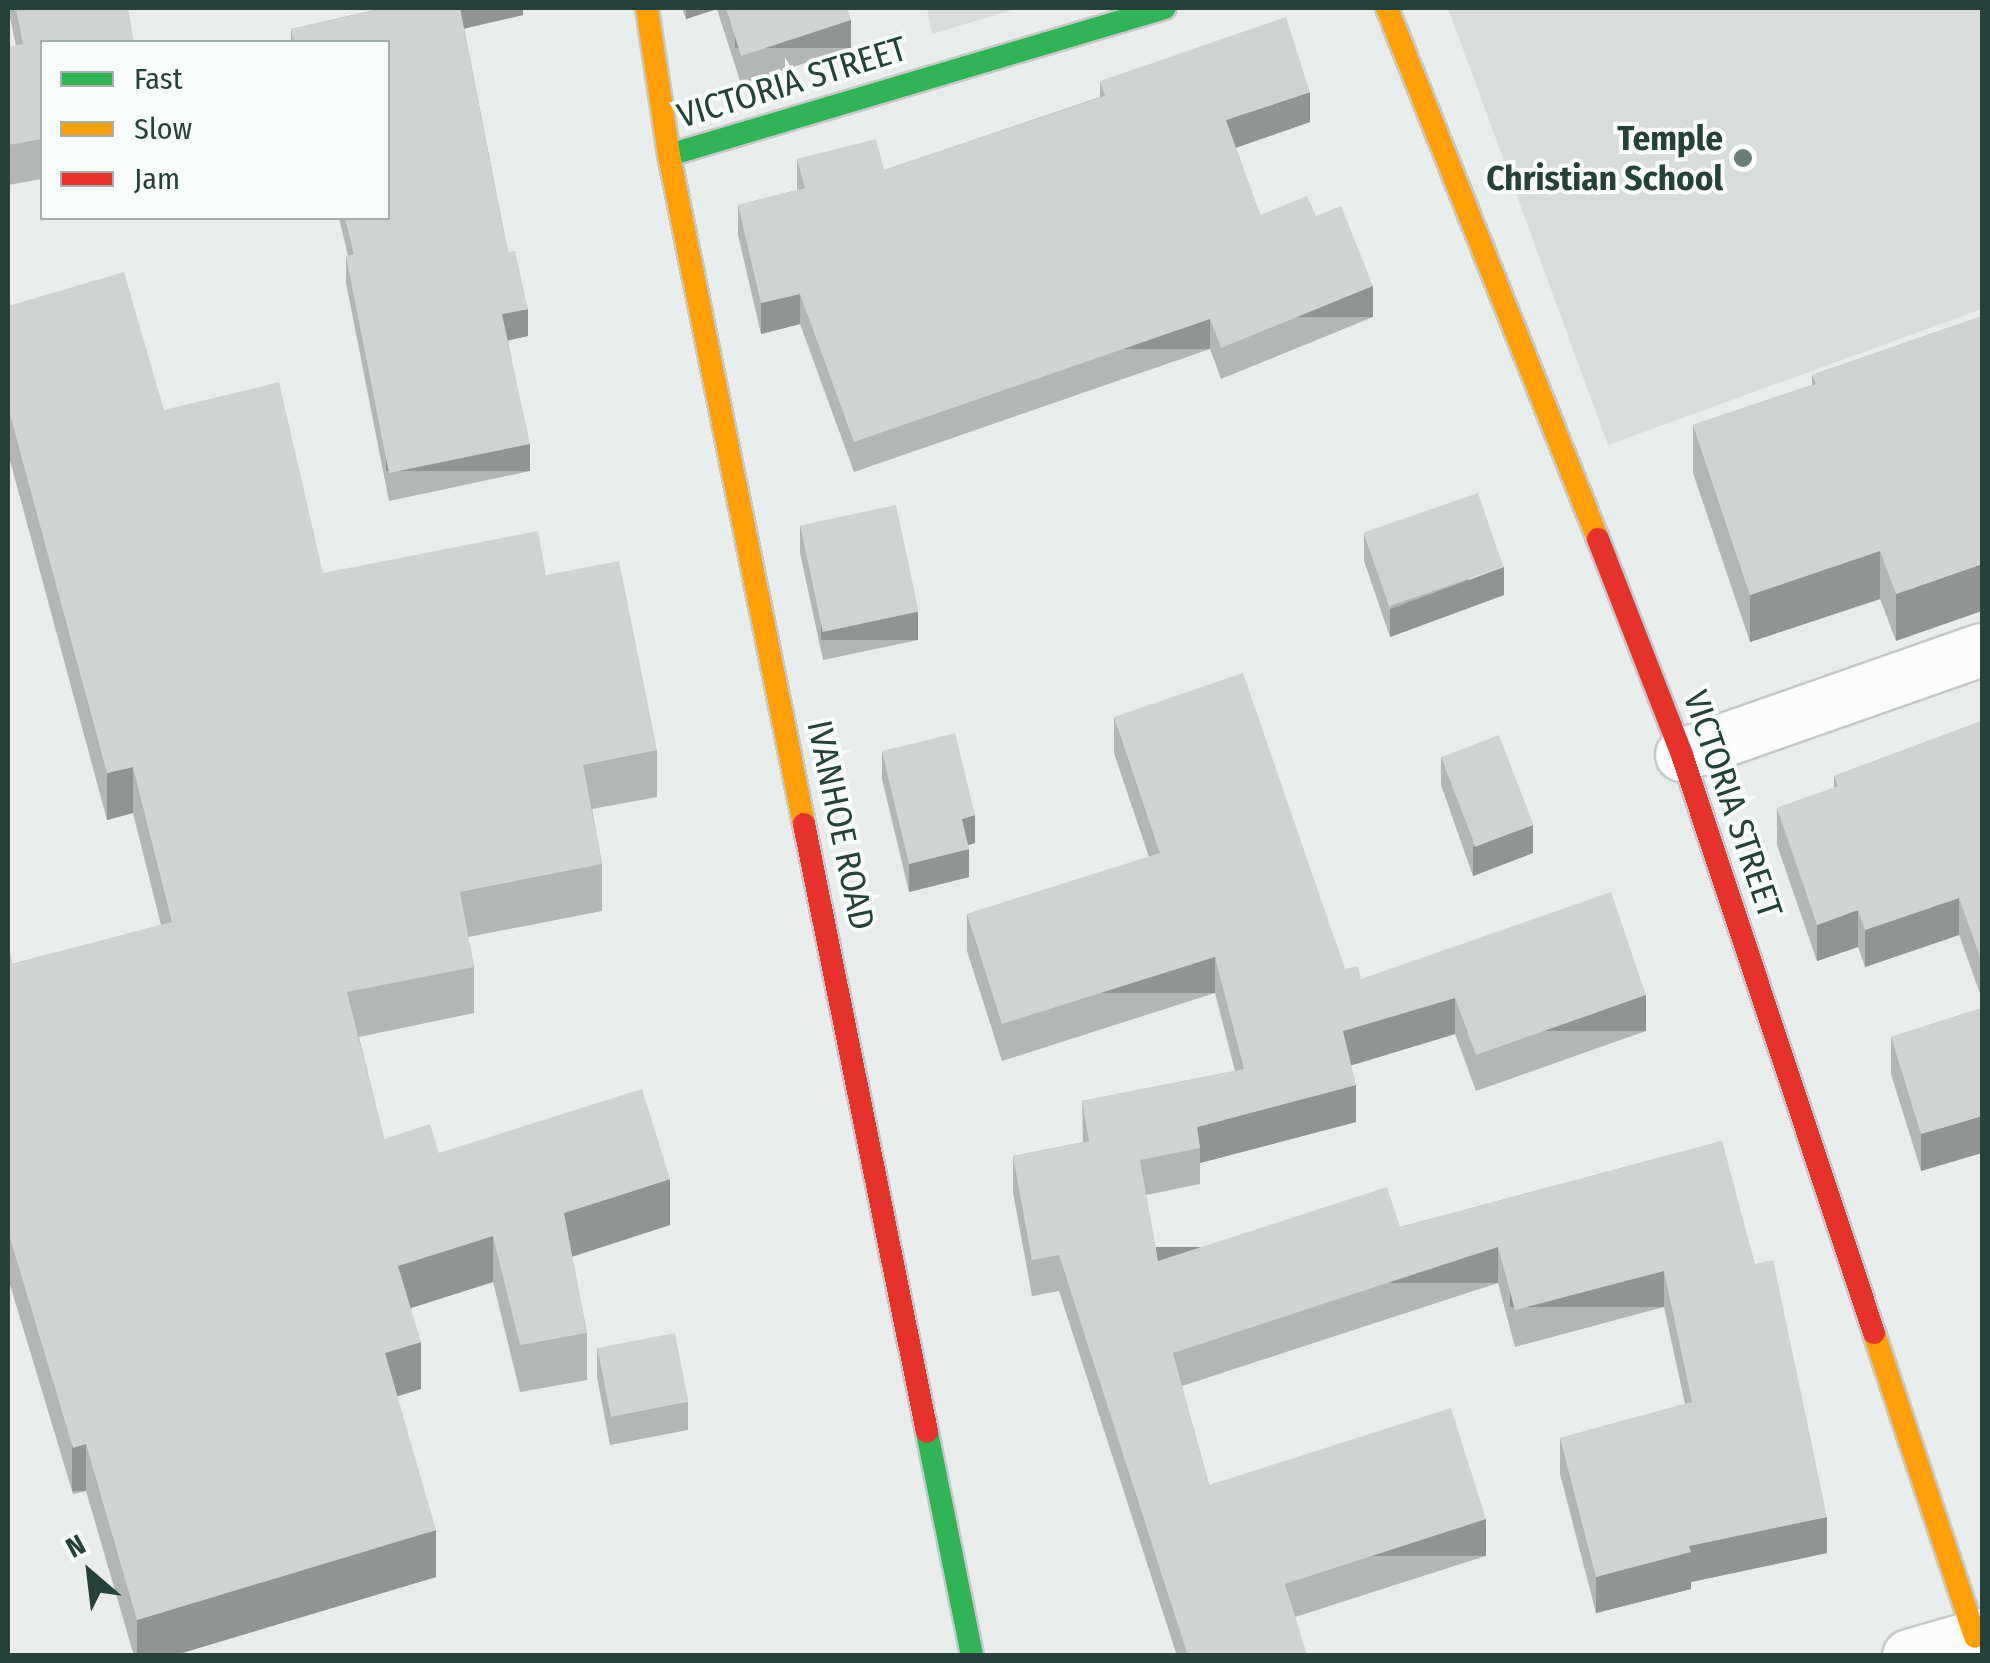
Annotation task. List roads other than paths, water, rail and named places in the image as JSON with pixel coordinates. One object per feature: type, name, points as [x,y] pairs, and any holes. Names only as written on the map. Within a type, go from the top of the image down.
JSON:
[{"type":"street","name":"IVANHOE ROAD","points":[[647,8],[669,155],[972,1656]]},
{"type":"street","name":"VICTORIA STREET","points":[[669,155],[1165,8]]},
{"type":"street","name":"VICTORIA STREET","points":[[1386,8],[1409,50],[1682,755],[1978,1636]]},
{"type":"street","points":[[1682,755],[1982,650]]},
{"type":"street","points":[[1909,1656],[1978,1636]]},
{"type":"place","name":"Temple Christian School","points":[[1743,158]]}]
